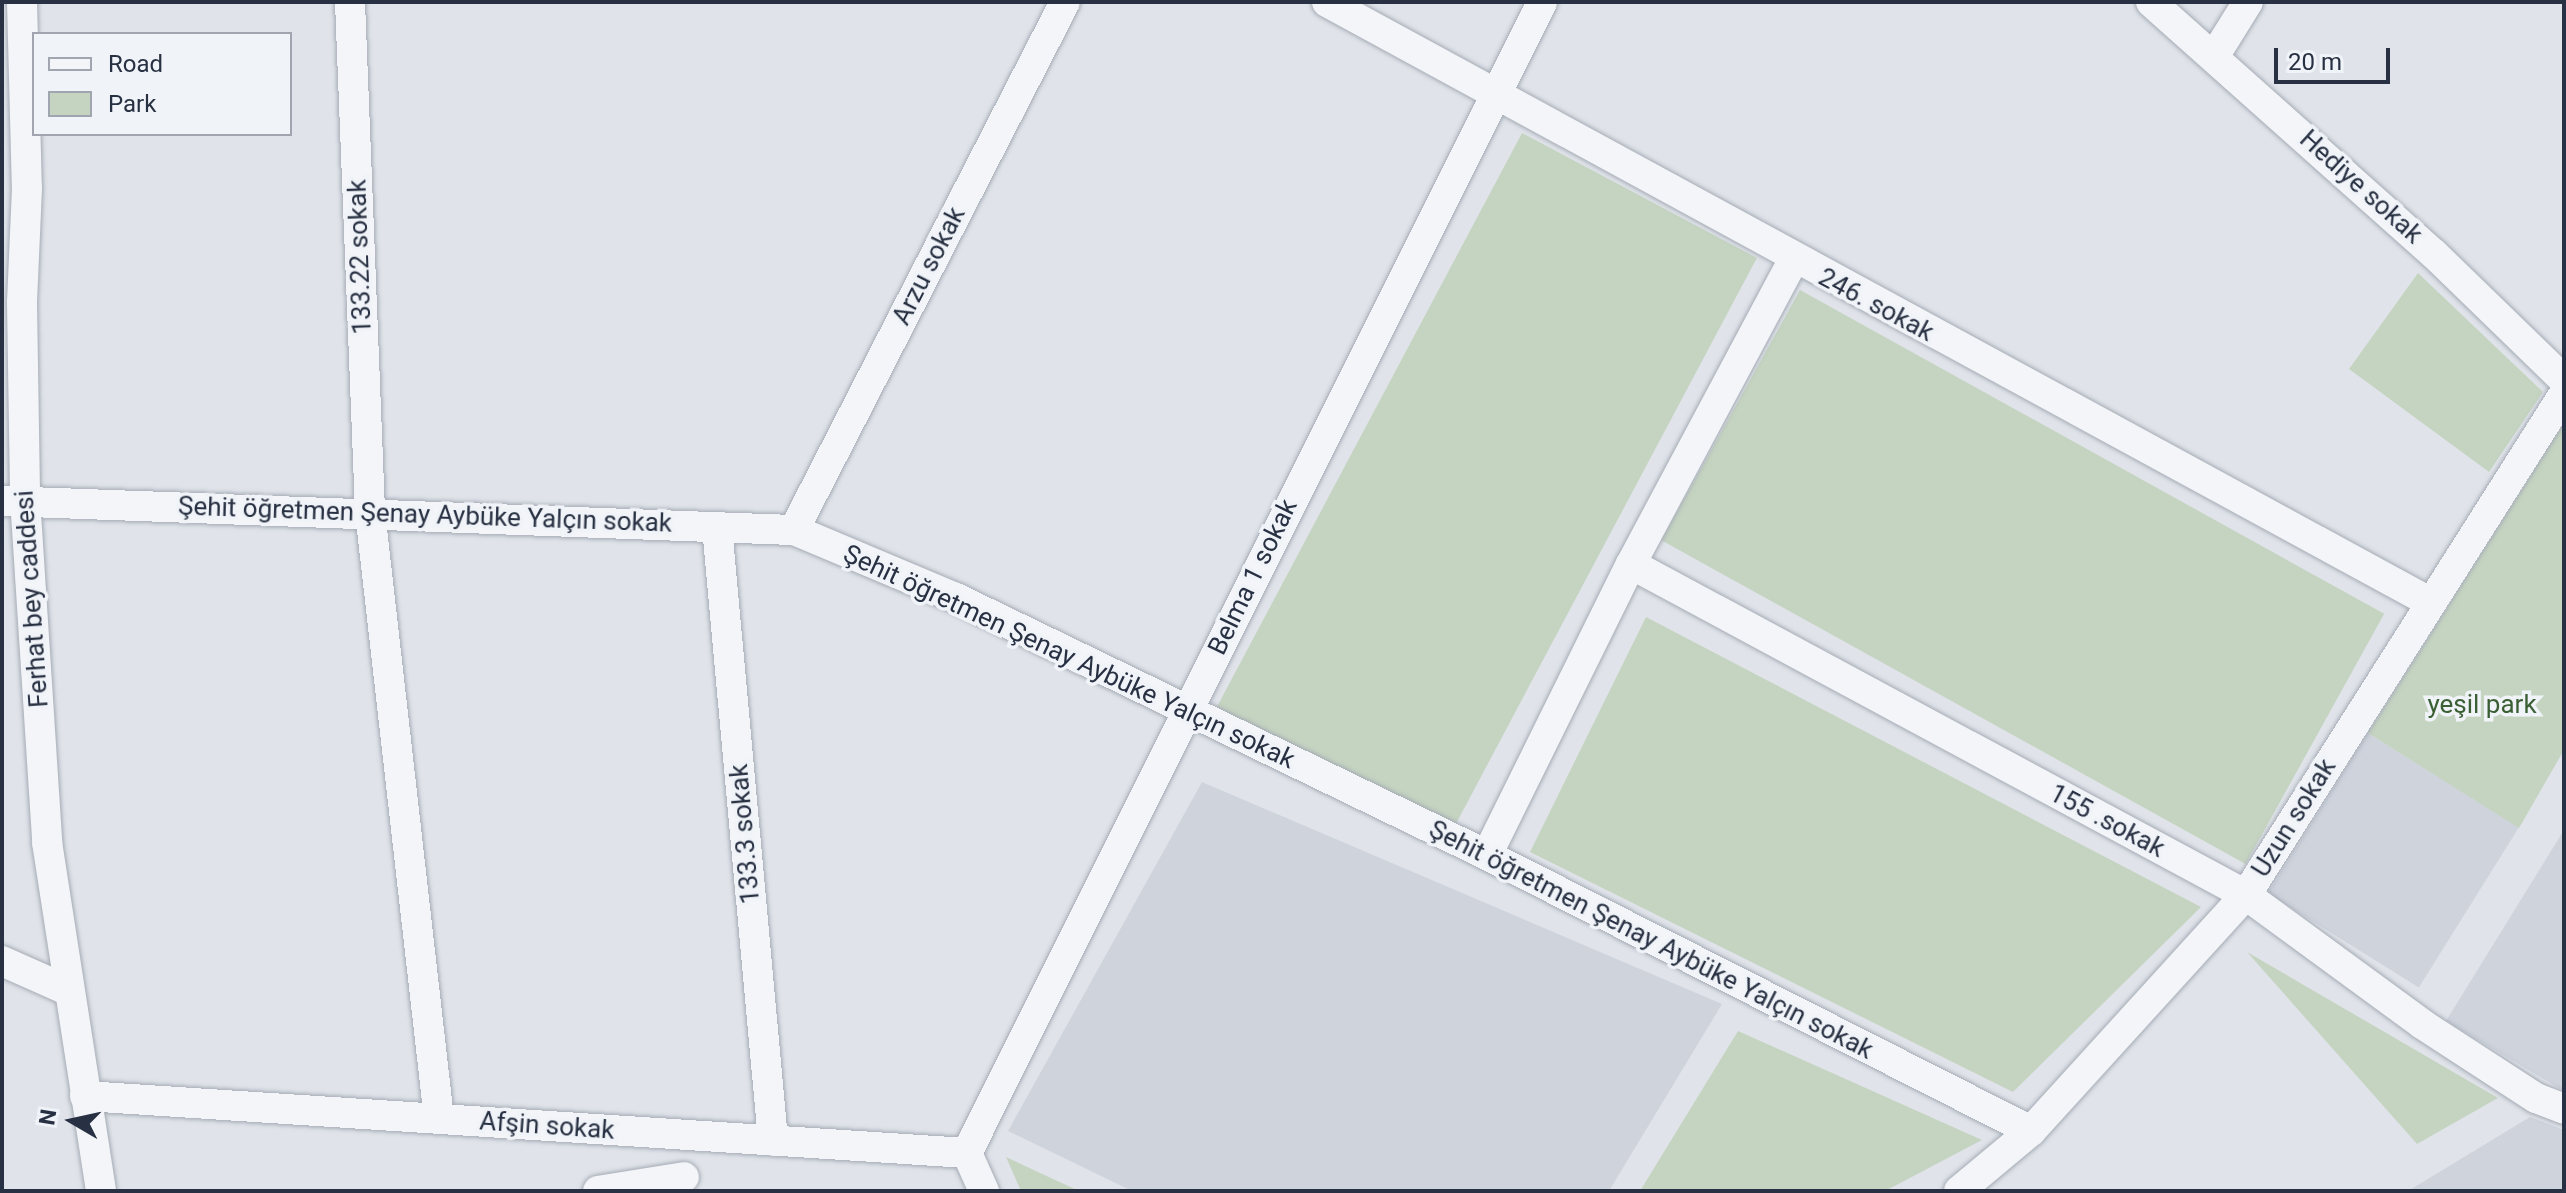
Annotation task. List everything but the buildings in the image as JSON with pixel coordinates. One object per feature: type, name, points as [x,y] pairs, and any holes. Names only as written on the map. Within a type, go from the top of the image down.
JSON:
[{"type":"street","name":"Ferhat bey caddesi","points":[[22,2],[27,188],[13,500],[47,842],[67,990],[101,1191]]},
{"type":"street","name":"133.22 sokak","points":[[350,2],[370,512],[439,1119]]},
{"type":"street","name":"Arzu sokak","points":[[794,530],[1065,2]]},
{"type":"street","name":"246. sokak","points":[[1327,2],[1793,260],[2428,601]]},
{"type":"street","name":"Belma 1 sokak","points":[[967,1153],[1492,93],[1542,2]]},
{"type":"street","name":"Hediye sokak","points":[[2151,2],[2215,55],[2564,380]]},
{"type":"street","points":[[2215,55],[2248,2]]},
{"type":"street","points":[[1487,855],[1631,564],[1793,260]]},
{"type":"street","name":"Uzun sokak","points":[[1959,1191],[2031,1131],[2246,895],[2428,601],[2564,394]]},
{"type":"street","name":"Şehit öğretmen Şenay Aybüke Yalçın sokak","points":[[13,500],[794,530],[956,598],[1487,855],[2031,1131]]},
{"type":"street","name":"133.3 sokak","points":[[717,527],[773,1140]]},
{"type":"street","name":"155 .sokak","points":[[1631,564],[2246,895],[2422,1024],[2536,1098],[2564,1109]]},
{"type":"street","points":[[2,961],[67,990]]},
{"type":"street","name":"Afşin sokak","points":[[85,1096],[967,1153]]},
{"type":"street","points":[[598,1191],[686,1184],[672,1134]]},
{"type":"street","points":[[967,1153],[984,1191]]},
{"type":"shaded area","points":[[2368,733],[2519,827],[2419,988],[2268,893]]},
{"type":"shaded area","points":[[1202,782],[1722,1004],[1609,1191],[1132,1191],[1008,1131]]},
{"type":"shaded area","points":[[2564,830],[2564,1091],[2446,1021]]},
{"type":"shaded area","points":[[2530,1117],[2564,1130],[2564,1191],[2408,1191]]},
{"type":"green space","points":[[1522,133],[1757,258],[1452,832],[1217,707]]},
{"type":"green space","points":[[2418,273],[2543,392],[2489,472],[2349,369]]},
{"type":"green space","points":[[1800,290],[2384,614],[2246,864],[1661,540]]},
{"type":"green space","name":"yeşil park","points":[[2564,423],[2564,750],[2519,828],[2368,733]]},
{"type":"green space","points":[[1646,617],[2201,907],[2013,1092],[1530,852]]},
{"type":"green space","points":[[2247,952],[2498,1098],[2417,1144]]},
{"type":"green space","points":[[1738,1031],[1982,1140],[1885,1191],[1640,1191]]},
{"type":"green space","points":[[1006,1157],[1079,1191],[1021,1191]]}]
